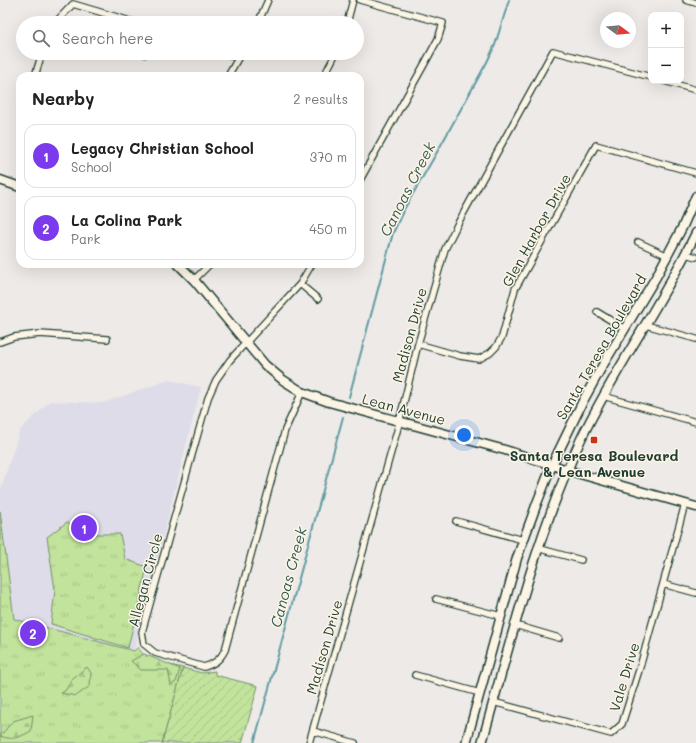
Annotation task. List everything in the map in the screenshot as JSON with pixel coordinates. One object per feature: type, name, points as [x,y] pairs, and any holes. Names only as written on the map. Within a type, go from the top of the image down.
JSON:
[{"type":"main road","points":[[0,180],[16,186]]},
{"type":"main road","name":"Santa Teresa Boulevard","points":[[466,743],[523,540],[552,465],[586,394],[668,256],[696,196]]},
{"type":"main road","name":"Santa Teresa Boulevard","points":[[482,743],[537,548],[567,470],[603,396],[621,364],[662,299],[696,233]]},
{"type":"main road","name":"Lean Avenue","points":[[182,268],[194,280],[265,365],[283,380],[302,392],[329,402],[505,450],[567,470],[696,507]]},
{"type":"street","points":[[261,16],[268,0]]},
{"type":"street","points":[[349,16],[354,0]]},
{"type":"street","points":[[360,0],[443,23],[438,39],[426,63],[364,173]]},
{"type":"street","points":[[686,0],[696,3]]},
{"type":"street","points":[[62,16],[73,4],[113,16]]},
{"type":"street","name":"Madison Drive","points":[[310,743],[445,249],[553,51],[648,76]]},
{"type":"street","points":[[36,72],[40,60]]},
{"type":"street","points":[[230,72],[237,60]]},
{"type":"street","points":[[326,72],[332,60]]},
{"type":"street","points":[[675,84],[696,90]]},
{"type":"street","name":"Glen Harbor Drive","points":[[418,344],[460,356],[479,359],[490,353],[502,337],[515,289],[596,145],[696,172]]},
{"type":"street","points":[[638,242],[668,256]]},
{"type":"street","points":[[686,254],[696,257]]},
{"type":"street","points":[[194,280],[206,268]]},
{"type":"street","name":"Allegan Circle","points":[[302,392],[285,430],[225,650],[220,659],[204,667],[155,653],[144,644],[142,632],[204,407],[216,380],[230,360],[300,284],[310,268]]},
{"type":"street","points":[[300,284],[318,299]]},
{"type":"street","points":[[597,312],[625,329]]},
{"type":"street","points":[[646,325],[696,339]]},
{"type":"street","points":[[0,342],[14,337],[40,334],[107,339]]},
{"type":"street","points":[[603,396],[696,422]]},
{"type":"street","name":"Vale Drive","points":[[494,702],[611,734],[622,724],[640,668],[685,504]]},
{"type":"street","points":[[456,521],[523,540]]},
{"type":"street","points":[[537,548],[581,560]]},
{"type":"street","points":[[663,584],[696,593]]},
{"type":"street","points":[[436,599],[501,616]]},
{"type":"street","points":[[515,625],[559,638]]},
{"type":"street","points":[[415,676],[480,693]]},
{"type":"street","points":[[313,731],[355,743]]},
{"type":"shaded area","points":[[168,380],[201,387],[134,651],[14,619],[0,511],[0,491],[20,430],[50,401],[103,403]]},
{"type":"green space","points":[[0,511],[14,619],[134,651],[138,647],[141,652],[151,659],[164,664],[183,668],[162,743],[0,743]]},
{"type":"green space","points":[[67,522],[94,534],[120,534],[125,559],[147,567],[128,648],[51,624],[55,590],[47,537]]},
{"type":"green space","points":[[144,654],[180,669],[176,682],[171,685],[168,670],[141,670],[131,661]]},
{"type":"green space","points":[[87,667],[91,673],[90,686],[76,696],[61,693],[65,691],[73,678]]},
{"type":"green space","points":[[183,668],[202,673],[215,671],[215,675],[258,686],[242,743],[162,743]]},
{"type":"green space","points":[[33,715],[31,731],[16,738],[0,736],[13,721]]},
{"type":"waterway","name":"Canoas Creek","points":[[349,397],[393,233],[403,211],[487,62],[495,45],[509,0]]},
{"type":"waterway","name":"Canoas Creek","points":[[254,743],[343,417]]},
{"type":"place","name":"Santa Teresa Boulevard & Lean Avenue","points":[[594,440]]},
{"type":"place","name":"Legacy Christian School","points":[[84,528]]},
{"type":"place","name":"La Colina Park","points":[[33,633]]}]
